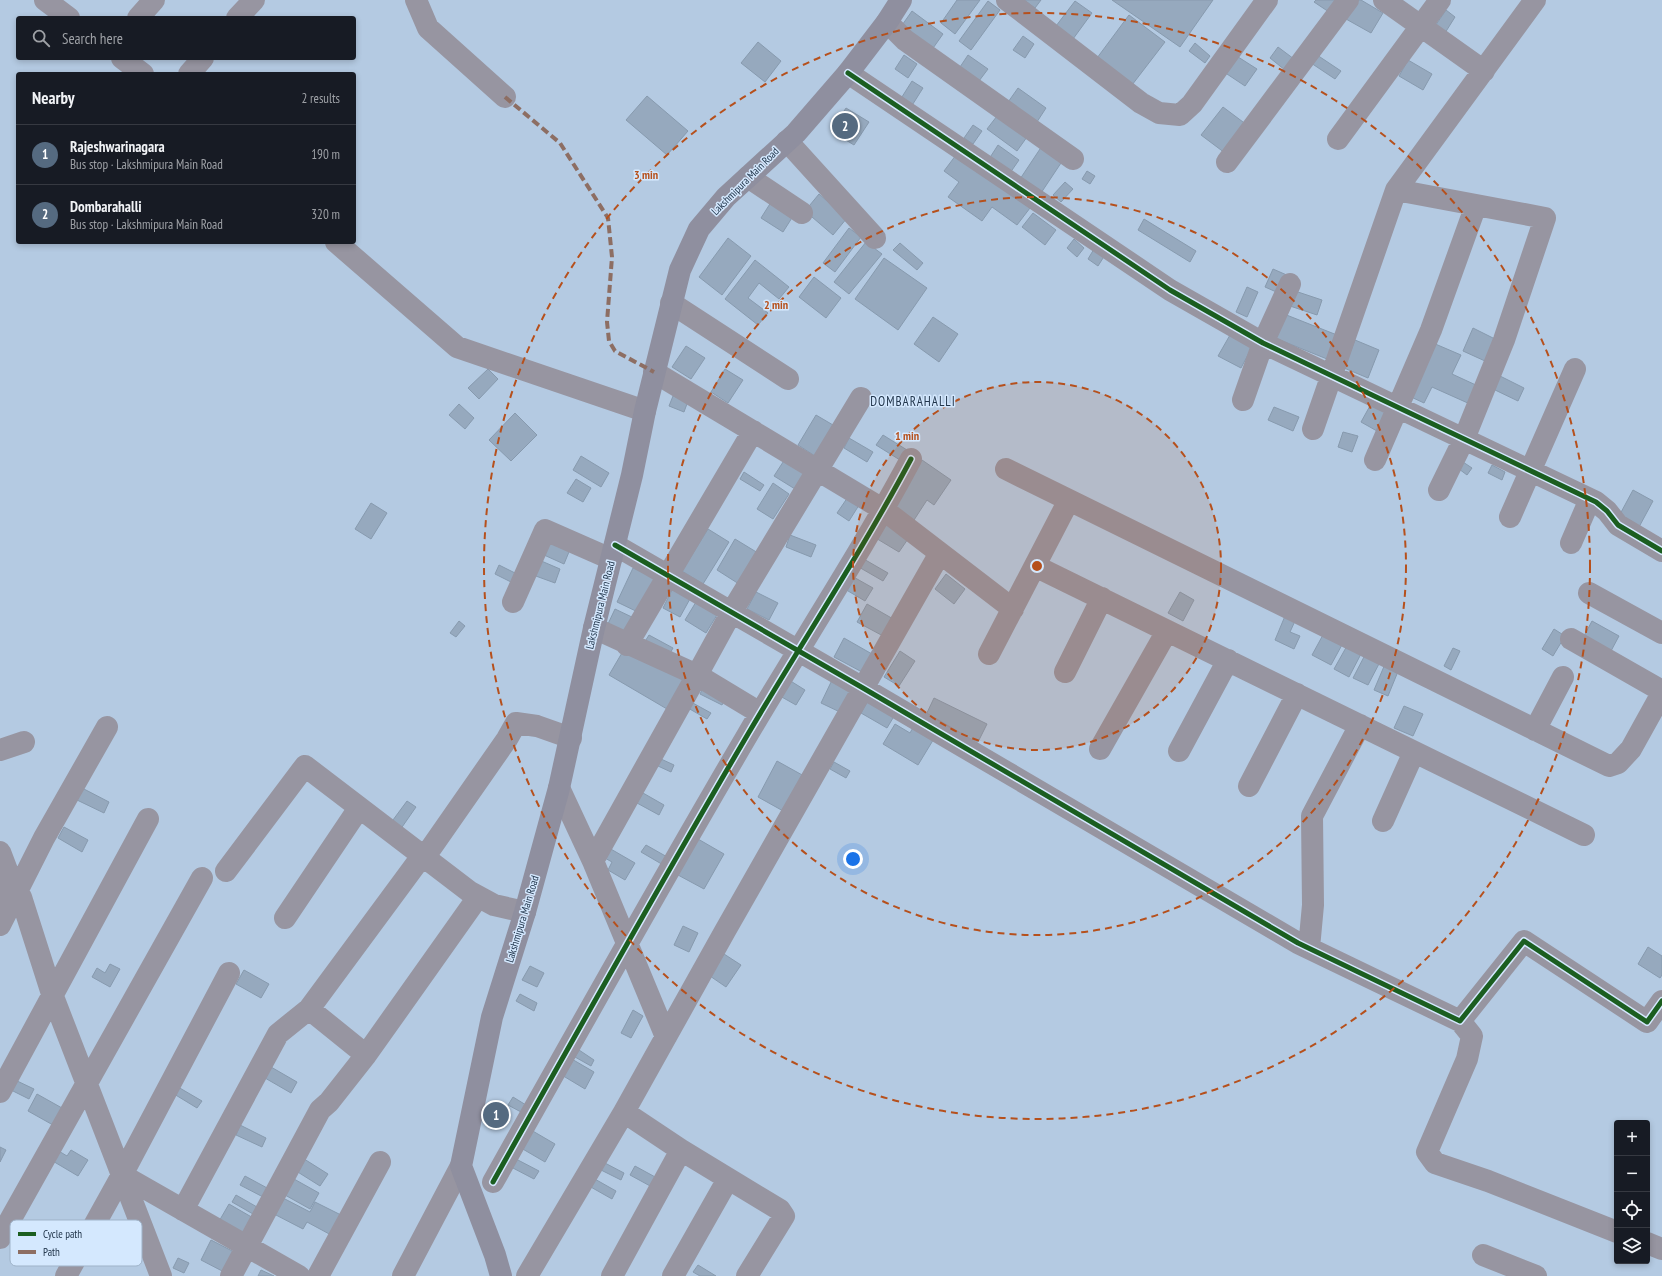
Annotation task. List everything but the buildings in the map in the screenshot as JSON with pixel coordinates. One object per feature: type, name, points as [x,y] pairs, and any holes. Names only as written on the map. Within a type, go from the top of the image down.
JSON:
[{"type":"main road","name":"Lakshmipura Main Road","points":[[461,1166],[492,1017],[524,912],[559,788],[594,628],[632,475],[654,372],[680,270],[699,230],[726,197],[796,133],[848,73],[887,22],[901,0]]},
{"type":"main road","points":[[461,1166],[495,1255],[501,1276]]},
{"type":"street","points":[[140,16],[154,0]]},
{"type":"street","points":[[229,0],[236,16]]},
{"type":"street","points":[[239,16],[254,0]]},
{"type":"street","points":[[416,0],[428,28],[505,97]]},
{"type":"street","points":[[1007,0],[1141,103],[1158,113],[1180,115],[1192,104],[1266,0]]},
{"type":"street","points":[[1227,162],[1348,0]]},
{"type":"street","points":[[1384,0],[1484,71]]},
{"type":"street","points":[[1338,139],[1440,0]]},
{"type":"street","points":[[1313,429],[1396,190],[1535,0]]},
{"type":"street","points":[[887,22],[905,40],[1073,159]]},
{"type":"street","points":[[125,60],[140,72]]},
{"type":"street","points":[[191,72],[201,60]]},
{"type":"street","points":[[848,73],[1170,290],[1263,343],[1590,499],[1607,512],[1618,525],[1662,551]]},
{"type":"street","points":[[787,141],[875,238]]},
{"type":"street","points":[[748,177],[802,213]]},
{"type":"street","points":[[1396,190],[1545,218],[1504,340],[1464,439],[1439,490]]},
{"type":"street","points":[[1374,460],[1431,330],[1476,205]]},
{"type":"street","points":[[338,244],[457,347],[645,411]]},
{"type":"street","points":[[1243,400],[1263,343],[1290,284]]},
{"type":"street","points":[[672,302],[788,379]]},
{"type":"street","points":[[1510,517],[1575,369]]},
{"type":"street","points":[[654,372],[884,510],[1013,609]]},
{"type":"street","points":[[593,861],[731,613],[819,470],[861,398]]},
{"type":"street","points":[[627,645],[753,431]]},
{"type":"street","points":[[493,1182],[627,943],[760,713],[884,510],[911,459]]},
{"type":"street","points":[[1006,469],[1609,766],[1618,763],[1631,749],[1662,692],[1571,639]]},
{"type":"street","points":[[1571,543],[1590,499]]},
{"type":"street","points":[[990,654],[1069,500]]},
{"type":"street","points":[[512,602],[545,530],[613,552],[667,576],[863,688],[1309,948],[1460,1021],[1472,1036],[1467,1059],[1427,1152],[1435,1163],[1488,1181],[1614,1231]]},
{"type":"street","points":[[527,1276],[624,1112],[940,553]]},
{"type":"street","points":[[1035,566],[1584,835]]},
{"type":"street","points":[[1589,593],[1662,632]]},
{"type":"street","points":[[1065,672],[1102,598]]},
{"type":"street","points":[[594,628],[627,645],[697,675],[760,713]]},
{"type":"street","points":[[1100,749],[1167,631]]},
{"type":"street","points":[[1179,750],[1228,660]]},
{"type":"street","points":[[1535,730],[1563,677]]},
{"type":"street","points":[[1249,786],[1297,694]]},
{"type":"street","points":[[183,1210],[278,1034],[309,1009],[422,856],[431,848],[507,739],[516,723],[537,726],[571,738]]},
{"type":"street","points":[[1309,948],[1313,905],[1312,816],[1360,725]]},
{"type":"street","points":[[0,925],[8,894],[44,838],[107,727]]},
{"type":"street","points":[[0,750],[24,742]]},
{"type":"street","points":[[1383,821],[1414,752]]},
{"type":"street","points":[[226,871],[305,766],[470,892],[494,905],[524,912]]},
{"type":"street","points":[[559,788],[593,861],[666,1037]]},
{"type":"street","points":[[285,918],[359,808]]},
{"type":"street","points":[[0,1092],[7,1061],[52,994],[148,819]]},
{"type":"street","points":[[0,852],[8,894]]},
{"type":"street","points":[[10,1220],[202,878]]},
{"type":"street","points":[[8,894],[21,897],[52,994],[122,1175],[137,1220]]},
{"type":"street","points":[[231,1276],[320,1110],[329,1102],[366,1055],[478,897]]},
{"type":"street","points":[[1460,1021],[1524,941],[1647,1022],[1662,1001]]},
{"type":"street","points":[[97,1220],[229,973]]},
{"type":"street","points":[[309,1009],[366,1055]]},
{"type":"street","points":[[624,1112],[681,1150],[780,1210],[784,1216],[756,1273]]},
{"type":"street","points":[[612,1276],[681,1150]]},
{"type":"street","points":[[318,1276],[380,1162]]},
{"type":"street","points":[[403,1276],[461,1166]]},
{"type":"street","points":[[122,1175],[299,1276]]},
{"type":"street","points":[[674,1276],[728,1179]]},
{"type":"street","points":[[0,1238],[10,1220]]},
{"type":"street","points":[[142,1235],[154,1271]]},
{"type":"street","points":[[1650,1244],[1662,1249]]},
{"type":"street","points":[[1483,1255],[1536,1276]]},
{"type":"street","points":[[66,1276],[72,1266]]},
{"type":"marked path","points":[[505,97],[560,143],[608,218],[612,257],[607,322],[609,341],[615,351],[654,372]]},
{"type":"cycle path","points":[[848,73],[1170,290],[1263,343],[1596,502],[1607,511],[1618,525],[1662,551]]},
{"type":"cycle path","points":[[493,1182],[683,845],[768,700],[872,529],[911,459]]},
{"type":"cycle path","points":[[615,545],[863,688],[1298,943],[1460,1021],[1524,941],[1647,1022],[1662,1001]]},
{"type":"place","name":"Dombarahalli","points":[[845,126]]},
{"type":"place","name":"Rajeshwarinagara","points":[[496,1115]]},
{"type":"district","name":"DOMBARAHALLI","points":[[913,401]]}]
